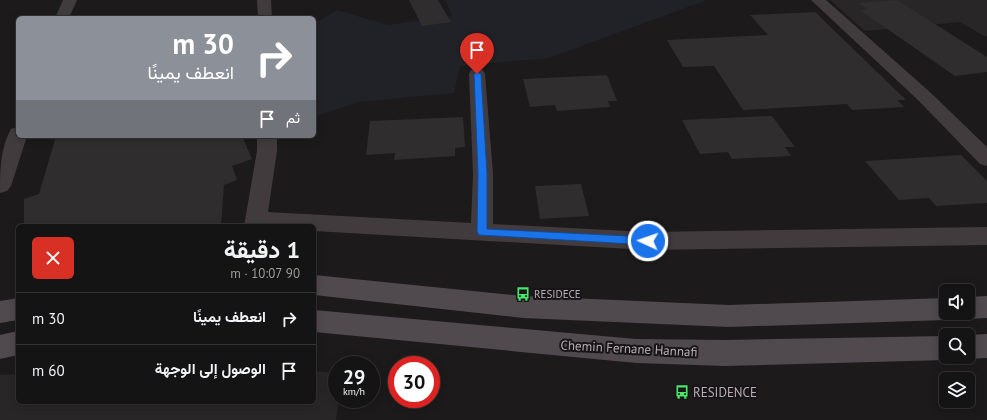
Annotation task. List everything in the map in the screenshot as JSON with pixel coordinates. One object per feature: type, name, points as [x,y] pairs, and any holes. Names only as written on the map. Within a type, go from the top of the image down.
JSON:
[{"type":"main road","points":[[316,285],[523,307],[729,316],[939,309]]},
{"type":"main road","points":[[975,308],[987,307]]},
{"type":"main road","points":[[0,312],[16,309]]},
{"type":"main road","name":"Chemin Fernane Hannafi","points":[[316,321],[636,351],[725,353],[939,348]]},
{"type":"main road","points":[[0,347],[16,343]]},
{"type":"main road","points":[[975,347],[987,346]]},
{"type":"street","points":[[63,16],[70,0]]},
{"type":"street","points":[[264,0],[266,16]]},
{"type":"street","points":[[818,0],[925,97],[987,159]]},
{"type":"street","points":[[477,74],[483,174],[482,232]]},
{"type":"street","points":[[0,186],[16,138]]},
{"type":"street","points":[[267,138],[267,151],[256,223],[281,224]]},
{"type":"street","points":[[316,225],[648,241],[987,236]]},
{"type":"shaded area","points":[[445,0],[707,0],[549,58],[460,66],[454,93],[358,102],[316,116],[316,23],[337,10],[388,25],[452,16]]},
{"type":"shaded area","points":[[830,0],[987,0],[987,36],[984,36],[960,22],[865,31]]},
{"type":"shaded area","points":[[316,371],[328,372],[328,408],[338,408],[336,420],[0,420],[0,375],[16,374],[16,404],[316,404]]},
{"type":"building","points":[[409,0],[438,0],[451,22],[422,26]]},
{"type":"building","points":[[897,0],[987,57],[987,72],[955,76],[860,10],[868,10],[859,3]]},
{"type":"building","points":[[815,12],[906,100],[897,100],[904,107],[852,110],[847,104],[743,110],[714,66],[683,67],[667,40],[768,35],[750,15]]},
{"type":"building","points":[[607,75],[617,101],[608,101],[610,107],[557,111],[555,105],[530,107],[523,79]]},
{"type":"building","points":[[772,116],[795,147],[785,147],[791,156],[732,159],[728,152],[700,154],[682,120]]},
{"type":"building","points":[[463,117],[465,147],[455,148],[455,156],[394,160],[395,153],[366,155],[370,121]]},
{"type":"building","points":[[55,138],[243,138],[252,159],[232,166],[237,180],[224,185],[221,224],[24,224],[24,199],[39,194]]},
{"type":"building","points":[[961,155],[987,181],[987,203],[936,206],[929,198],[899,200],[865,161]]},
{"type":"building","points":[[581,184],[589,216],[540,219],[535,186]]},
{"type":"place","name":"RESIDECE","points":[[523,294]]},
{"type":"place","name":"RESIDENCE","points":[[682,392]]},
{"type":"route","points":[[477,74],[483,174],[482,232],[648,241]]}]
